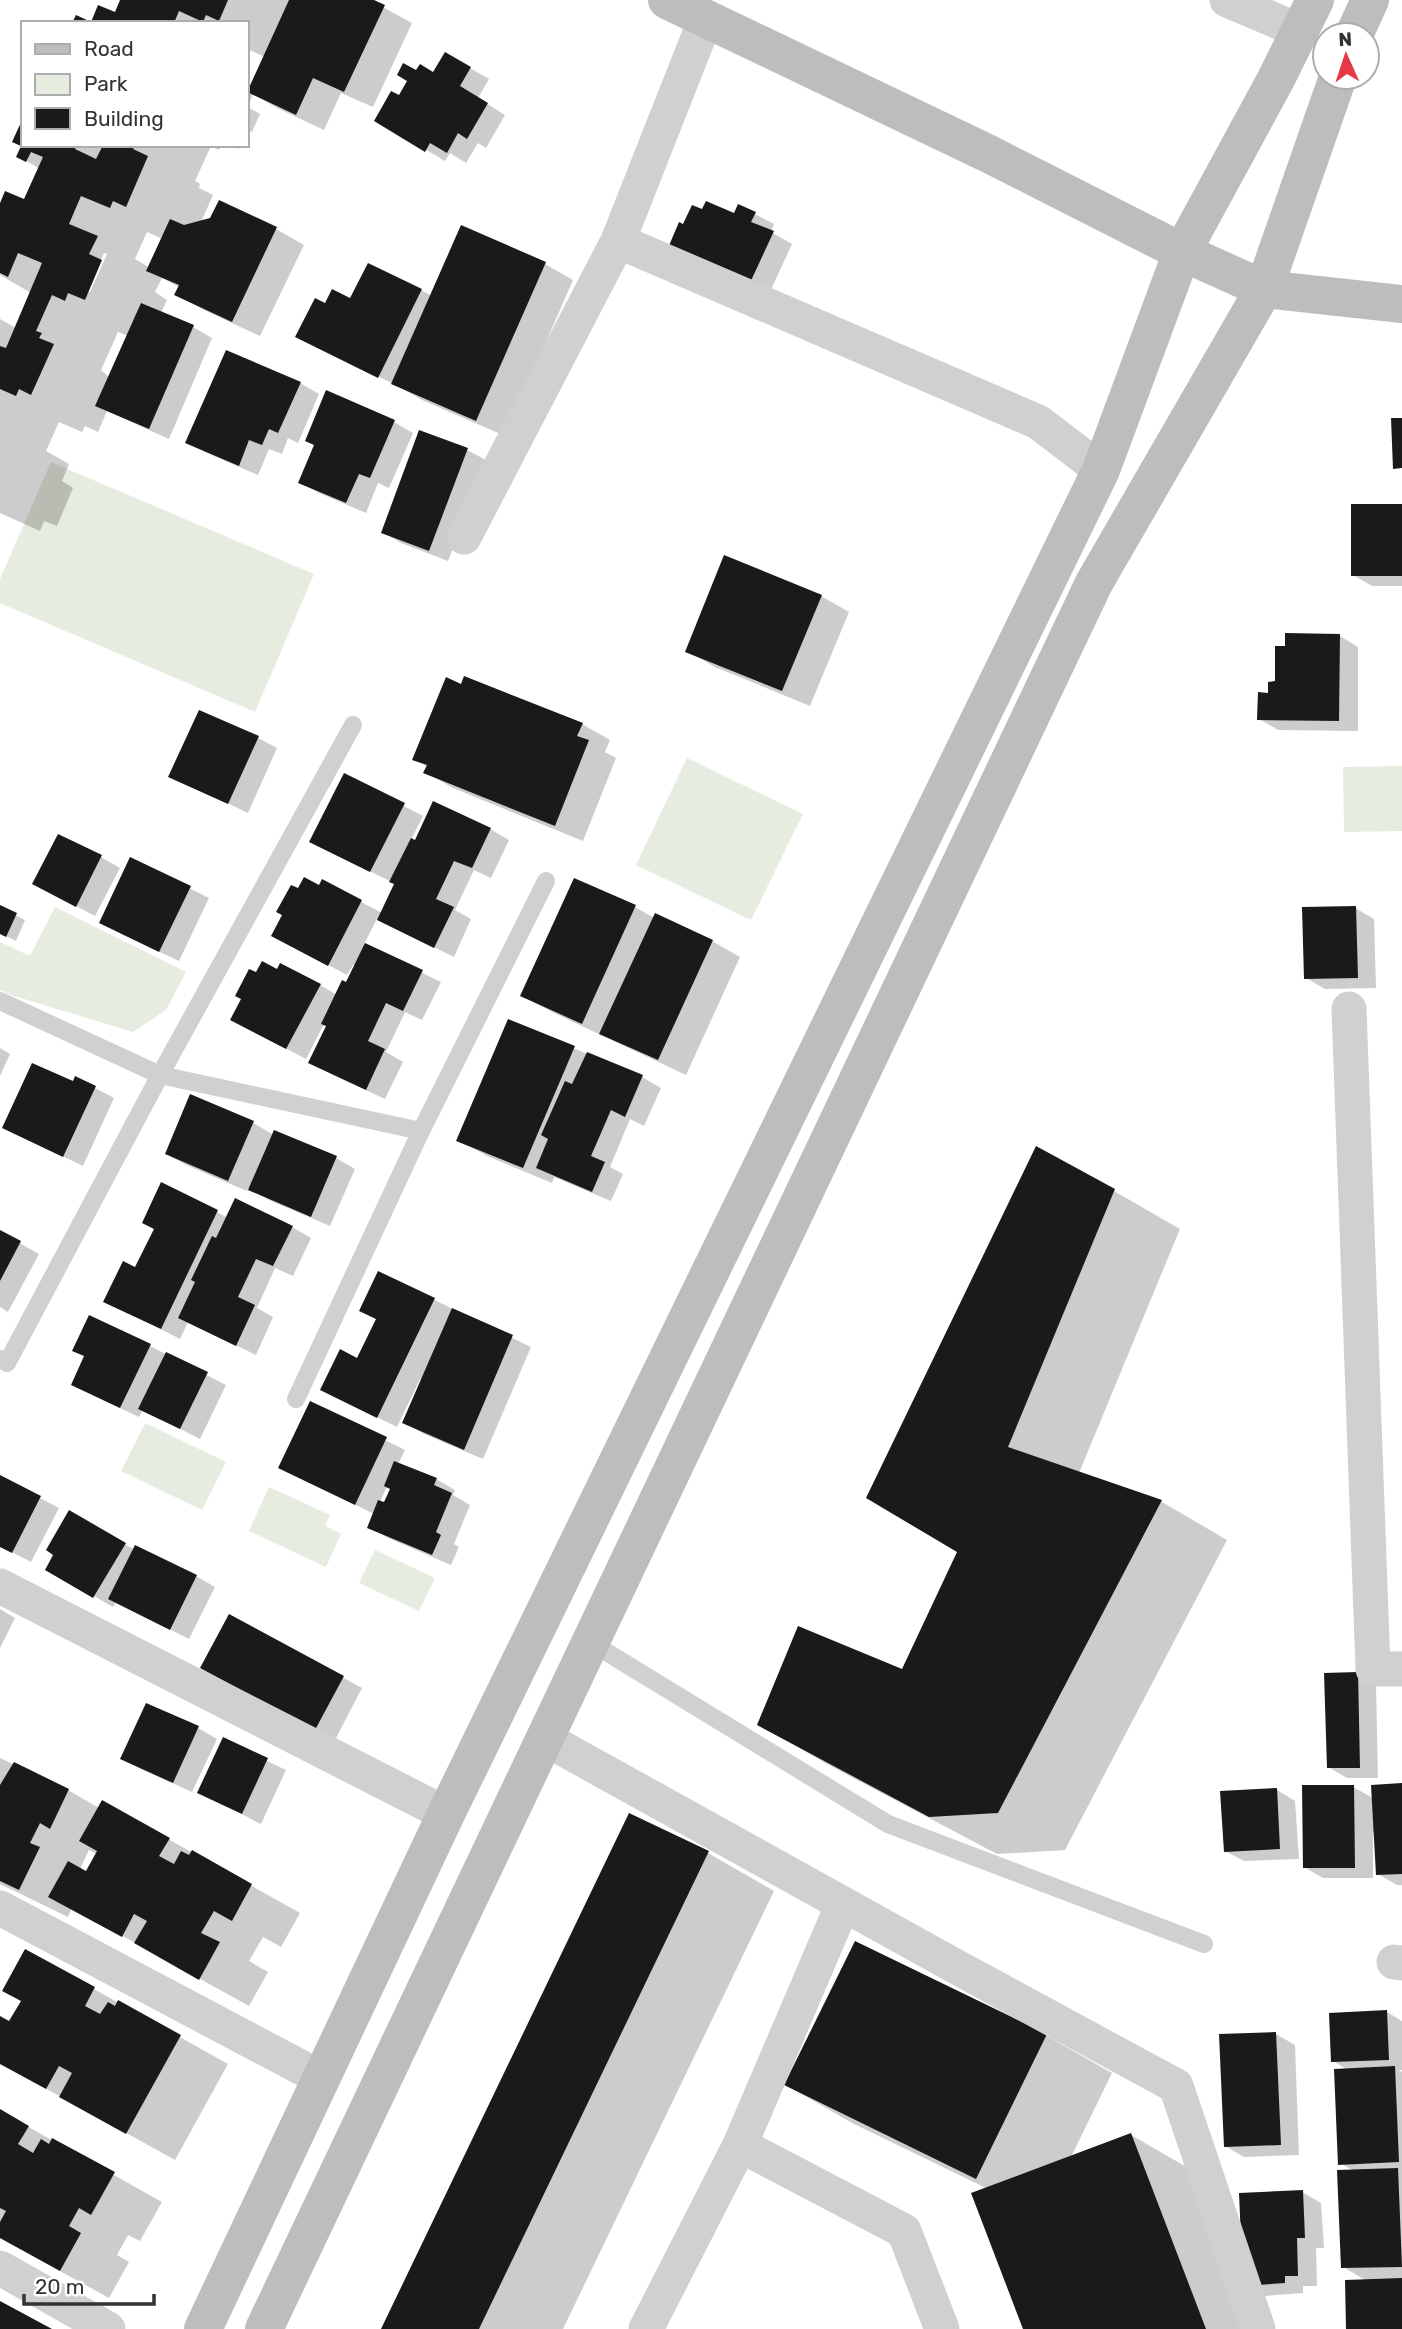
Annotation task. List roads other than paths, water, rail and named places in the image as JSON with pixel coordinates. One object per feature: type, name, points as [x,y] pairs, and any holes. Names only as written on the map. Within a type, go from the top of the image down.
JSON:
[{"type":"main road","points":[[667,0],[989,154],[1182,252],[1264,289],[1402,304]]},
{"type":"main road","points":[[1360,21],[1370,0]]},
{"type":"main road","points":[[203,2329],[446,1814],[1101,470],[1182,252],[1307,16]]},
{"type":"main road","points":[[264,2329],[1094,583],[1264,289],[1333,91]]},
{"type":"street","points":[[1227,0],[1307,16]]},
{"type":"street","points":[[464,537],[618,241],[706,18]]},
{"type":"street","points":[[618,241],[1038,422],[1101,470]]},
{"type":"street","points":[[1349,1009],[1373,1669],[1402,1669]]},
{"type":"street","points":[[0,1587],[446,1814]]},
{"type":"street","points":[[544,1738],[1176,2086],[1258,2329]]},
{"type":"street","points":[[646,2329],[740,2145],[843,1904]]},
{"type":"street","points":[[0,1908],[321,2078]]},
{"type":"street","points":[[740,2145],[904,2231],[942,2329]]},
{"type":"street","points":[[0,2268],[108,2329]]},
{"type":"lane","points":[[0,1359],[7,1363],[160,1075],[352,725]]},
{"type":"lane","points":[[296,1399],[421,1131],[546,881]]},
{"type":"lane","points":[[0,1001],[160,1075],[421,1131]]},
{"type":"lane","points":[[590,1642],[888,1824],[1204,1944]]}]
